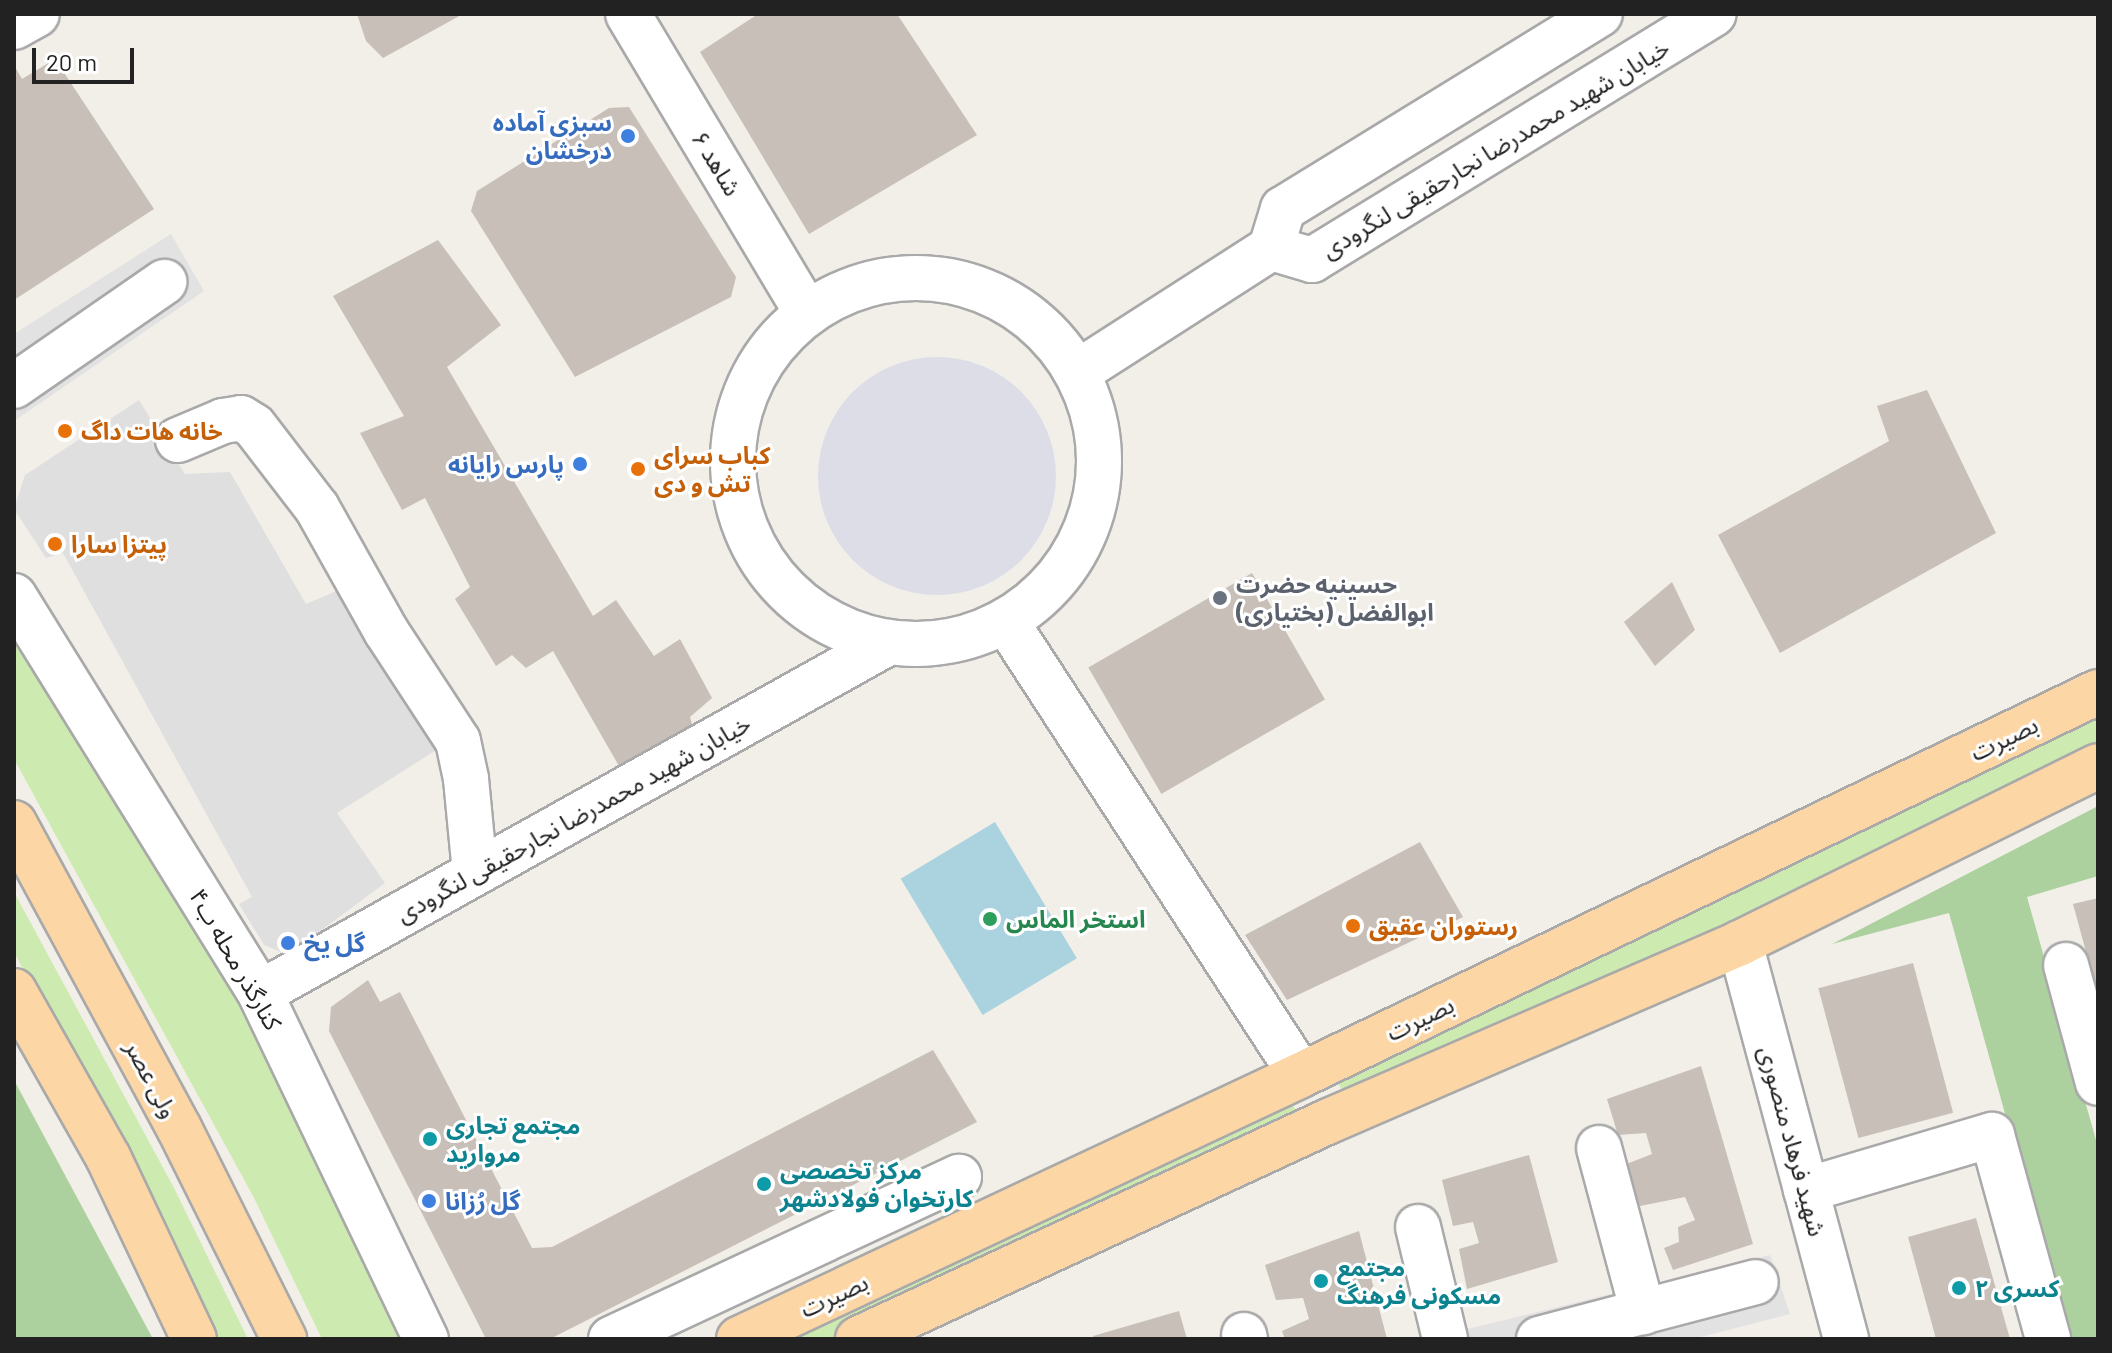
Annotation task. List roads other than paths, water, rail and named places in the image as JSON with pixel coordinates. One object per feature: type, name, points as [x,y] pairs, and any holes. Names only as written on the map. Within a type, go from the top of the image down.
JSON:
[{"type":"main road","name":"بصیرت","points":[[739,1339],[1301,1075],[2098,692]]},
{"type":"main road","name":"بصیرت","points":[[858,1339],[1329,1121],[1740,943],[2098,766]]},
{"type":"main road","name":"ولی عصر","points":[[14,823],[179,1128],[284,1339]]},
{"type":"main road","points":[[14,991],[108,1157],[194,1339]]},
{"type":"main road","points":[[1301,1075],[1329,1121]]},
{"type":"street","points":[[14,27],[37,14]]},
{"type":"street","name":"شاهد ۶","points":[[628,14],[806,312]]},
{"type":"street","points":[[1078,372],[1271,248],[1283,209],[1600,14]]},
{"type":"street","name":"خیابان شهید محمدرضا نجارحقیقی لنگرودی","points":[[1271,248],[1312,260],[1714,14]]},
{"type":"street","points":[[1511,69],[1540,121]]},
{"type":"street","points":[[923,276],[984,289],[1037,321],[1078,372],[1097,424],[1100,483],[1084,538],[1052,587],[1007,623],[968,639],[927,646],[886,644],[828,623],[780,585],[747,534],[732,474],[738,412],[764,357],[806,312],[862,284],[923,276]]},
{"type":"street","points":[[14,386],[164,282]]},
{"type":"street","points":[[178,440],[223,421],[241,418],[254,426],[317,508],[386,631],[458,741],[466,779],[475,873]]},
{"type":"street","name":"کنارگذر محله ب۴","points":[[14,596],[260,993],[426,1339]]},
{"type":"street","points":[[1007,623],[1301,1075]]},
{"type":"street","name":"خیابان شهید محمدرضا نجارحقیقی لنگرودی","points":[[260,993],[886,644]]},
{"type":"street","name":"شهید فرهاد منصوری","points":[[1740,943],[1844,1338]]},
{"type":"street","points":[[2066,965],[2098,1083]]},
{"type":"street","points":[[1806,1190],[1992,1135],[2048,1339]]},
{"type":"street","points":[[1599,1148],[1618,1324]]},
{"type":"street","points":[[611,1339],[959,1177]]},
{"type":"street","points":[[1418,1227],[1445,1339]]},
{"type":"street","points":[[1539,1339],[1618,1324],[1756,1282]]},
{"type":"water","name":"استخر الماس","points":[[995,822],[1077,958],[983,1015],[901,879]]},
{"type":"place","name":"سبزی آماده درخشان","points":[[628,136]]},
{"type":"place","name":"خانه هات داگ","points":[[65,431]]},
{"type":"place","name":"پارس رایانه","points":[[580,464]]},
{"type":"place","name":"کباب سرای تش و دی","points":[[638,469]]},
{"type":"place","name":"پیتزا سارا","points":[[55,544]]},
{"type":"place","name":"حسینیه حضرت ابوالفضل (بختیاری)","points":[[1220,598]]},
{"type":"place","name":"استخر الماس","points":[[990,919]]},
{"type":"place","name":"رستوران عقیق","points":[[1353,926]]},
{"type":"place","name":"گل یخ","points":[[288,943]]},
{"type":"place","name":"مجتمع تجاری مروارید","points":[[430,1139]]},
{"type":"place","name":"مرکز تخصصی کارتخوان فولادشهر","points":[[764,1184]]},
{"type":"place","name":"گل رُزانا","points":[[429,1201]]},
{"type":"place","name":"مجتمع مسکونی فرهنگ","points":[[1321,1281]]},
{"type":"place","name":"کسری ۲","points":[[1959,1288]]}]
